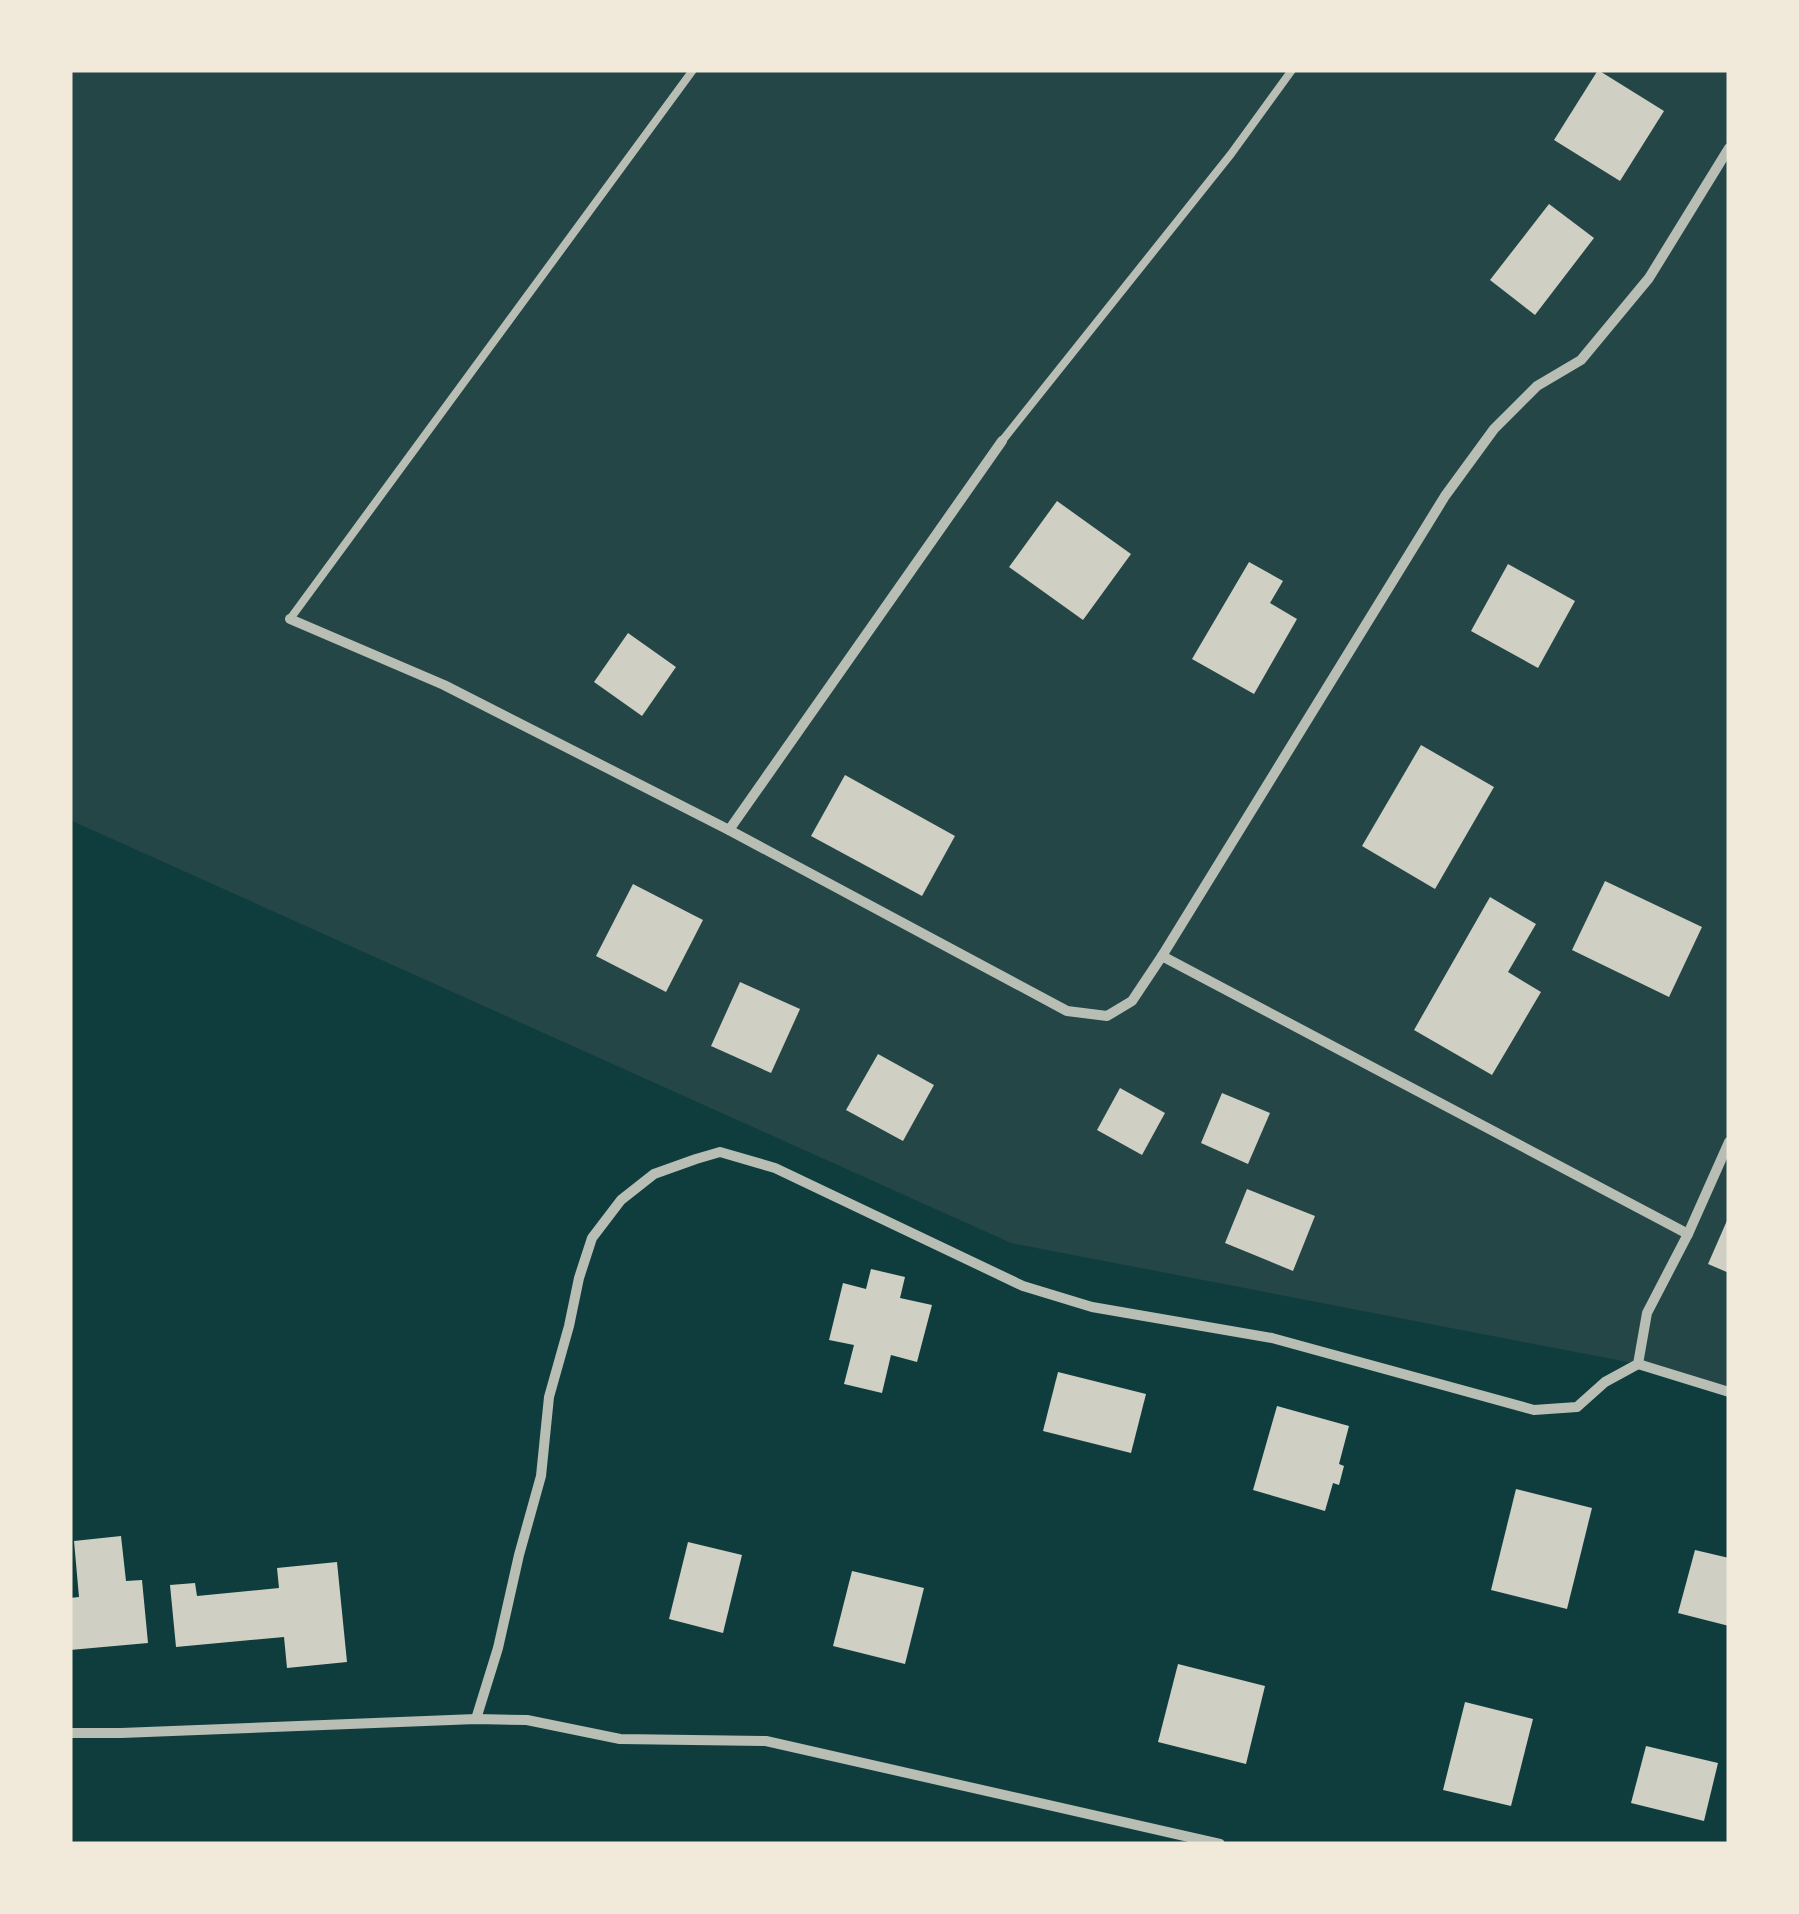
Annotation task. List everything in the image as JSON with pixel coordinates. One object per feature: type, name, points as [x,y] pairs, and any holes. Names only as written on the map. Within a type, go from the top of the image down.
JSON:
[{"type":"street","points":[[290,620],[444,685],[729,830],[1066,1011],[1106,1016],[1132,1001],[1162,956],[1445,496],[1494,428],[1537,386],[1581,360],[1649,278],[1729,148]]},
{"type":"street","points":[[729,830],[1002,441]]},
{"type":"street","points":[[1162,956],[1688,1234]]},
{"type":"street","points":[[1638,1364],[1646,1313],[1688,1234],[1729,1142]]},
{"type":"street","points":[[476,1720],[541,1476],[549,1396],[592,1238],[621,1200],[654,1174],[720,1152],[774,1168],[1023,1286],[1092,1307],[1272,1338],[1534,1410],[1578,1407],[1605,1382],[1638,1364],[1729,1392]]},
{"type":"street","points":[[70,1732],[526,1720],[620,1739],[766,1741],[1220,1844]]},
{"type":"lane","points":[[290,620],[693,70]]},
{"type":"lane","points":[[1002,441],[1231,154],[1292,70]]},
{"type":"shaded area","points":[[70,70],[1729,70],[1729,1390],[1638,1364],[1011,1243],[70,820]]},
{"type":"building","points":[[1598,70],[1664,111],[1620,181],[1554,140]]},
{"type":"building","points":[[1549,204],[1594,238],[1535,315],[1490,280]]},
{"type":"building","points":[[1057,501],[1131,554],[1083,620],[1009,567]]},
{"type":"building","points":[[1249,562],[1283,581],[1270,603],[1297,619],[1254,694],[1192,659]]},
{"type":"building","points":[[1508,564],[1575,601],[1538,668],[1471,631]]},
{"type":"building","points":[[628,633],[676,667],[642,716],[594,682]]},
{"type":"building","points":[[1421,745],[1494,787],[1435,889],[1362,846]]},
{"type":"building","points":[[845,775],[955,836],[922,896],[811,836]]},
{"type":"building","points":[[1605,881],[1702,927],[1669,997],[1572,950]]},
{"type":"building","points":[[633,884],[703,920],[666,992],[596,956]]},
{"type":"building","points":[[1490,897],[1536,924],[1508,972],[1541,992],[1492,1075],[1414,1030]]},
{"type":"building","points":[[740,982],[800,1009],[771,1073],[711,1046]]},
{"type":"building","points":[[878,1054],[934,1085],[903,1141],[846,1110]]},
{"type":"building","points":[[1120,1088],[1165,1113],[1142,1155],[1097,1130]]},
{"type":"building","points":[[1222,1093],[1270,1113],[1248,1164],[1201,1143]]},
{"type":"building","points":[[1247,1189],[1315,1216],[1293,1271],[1225,1243]]},
{"type":"building","points":[[1729,1216],[1729,1273],[1708,1264]]},
{"type":"building","points":[[871,1269],[905,1277],[900,1298],[932,1305],[917,1362],[891,1355],[882,1393],[844,1384],[854,1345],[829,1340],[843,1283],[866,1289]]},
{"type":"building","points":[[1058,1372],[1146,1394],[1131,1453],[1043,1431]]},
{"type":"building","points":[[1277,1406],[1349,1426],[1339,1464],[1344,1466],[1339,1485],[1333,1483],[1325,1511],[1253,1490]]},
{"type":"building","points":[[1516,1489],[1592,1508],[1567,1609],[1491,1590]]},
{"type":"building","points":[[121,1536],[126,1581],[142,1580],[148,1643],[70,1650],[70,1598],[79,1597],[74,1541]]},
{"type":"building","points":[[688,1542],[742,1555],[723,1633],[669,1619]]},
{"type":"building","points":[[1695,1550],[1729,1558],[1729,1626],[1678,1613]]},
{"type":"building","points":[[337,1562],[347,1662],[287,1668],[284,1637],[176,1647],[170,1585],[195,1583],[197,1596],[279,1588],[277,1568]]},
{"type":"building","points":[[852,1571],[924,1588],[905,1664],[833,1646]]},
{"type":"building","points":[[1178,1664],[1265,1686],[1246,1764],[1158,1742]]},
{"type":"building","points":[[1465,1702],[1533,1719],[1511,1806],[1443,1790]]},
{"type":"building","points":[[1646,1746],[1718,1763],[1704,1821],[1631,1803]]}]
